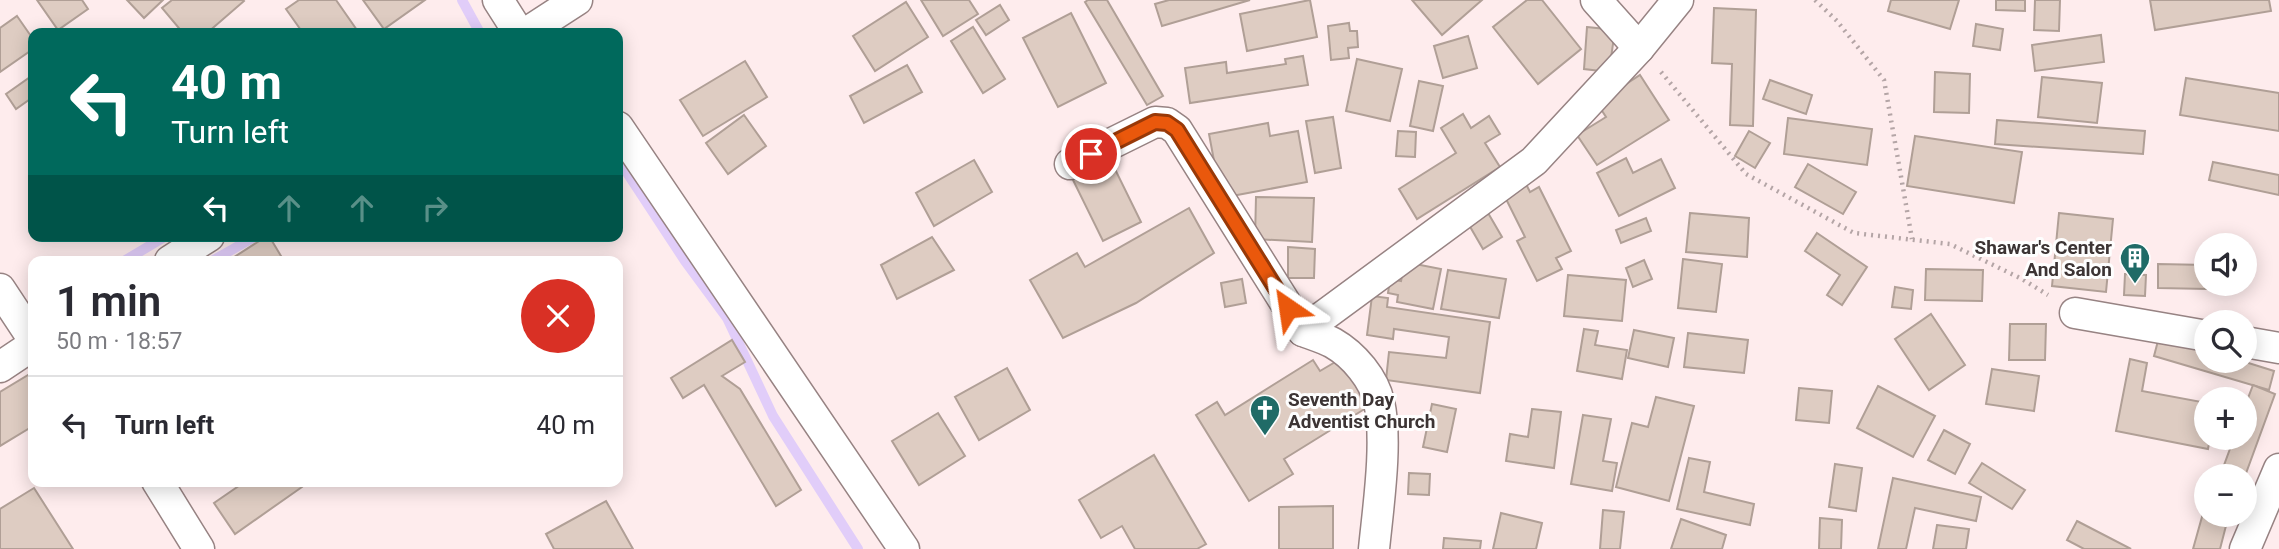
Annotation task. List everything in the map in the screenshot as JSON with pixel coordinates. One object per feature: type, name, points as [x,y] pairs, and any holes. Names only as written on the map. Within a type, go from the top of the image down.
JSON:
[{"type":"street","points":[[498,0],[516,28]]},
{"type":"street","points":[[545,28],[577,0]]},
{"type":"street","points":[[1596,0],[1639,48]]},
{"type":"street","points":[[1303,331],[1534,160],[1639,48],[1678,0]]},
{"type":"street","points":[[1070,164],[1155,122],[1167,123],[1177,130],[1303,331],[1332,342],[1350,355],[1365,372],[1379,400],[1383,434],[1374,549]]},
{"type":"street","points":[[623,134],[904,549]]},
{"type":"street","points":[[178,256],[200,242]]},
{"type":"street","points":[[0,289],[28,331]]},
{"type":"street","points":[[2075,313],[2194,334]]},
{"type":"street","points":[[2257,344],[2279,348]]},
{"type":"street","points":[[0,368],[28,348]]},
{"type":"street","points":[[2245,549],[2279,469]]},
{"type":"street","points":[[161,487],[199,549]]},
{"type":"path","points":[[1815,0],[1837,21],[1884,80],[1912,239]]},
{"type":"path","points":[[1639,48],[1746,174],[1854,233],[1950,244],[2022,279],[2075,313]]},
{"type":"building","points":[[37,0],[82,0],[88,9],[61,28],[57,28]]},
{"type":"building","points":[[127,0],[163,0],[144,18]]},
{"type":"building","points":[[172,0],[244,1],[213,28],[179,28],[162,8]]},
{"type":"building","points":[[299,0],[336,0],[356,28],[299,28],[286,9]]},
{"type":"building","points":[[363,0],[425,0],[385,28]]},
{"type":"building","points":[[921,0],[969,0],[978,14],[943,36]]},
{"type":"building","points":[[1107,0],[1163,96],[1147,105],[1085,2]]},
{"type":"building","points":[[1169,0],[1250,0],[1162,26],[1155,4]]},
{"type":"building","points":[[1310,0],[1317,37],[1247,51],[1240,14]]},
{"type":"building","points":[[1412,0],[1482,0],[1442,35]]},
{"type":"building","points":[[1527,0],[1542,0],[1581,49],[1538,84],[1493,27]]},
{"type":"building","points":[[1891,0],[1959,0],[1950,29],[1888,11]]},
{"type":"building","points":[[1996,0],[2025,0],[2025,11],[1996,10]]},
{"type":"building","points":[[2035,0],[2060,0],[2059,31],[2034,30]]},
{"type":"building","points":[[2150,0],[2269,0],[2271,11],[2155,30]]},
{"type":"building","points":[[906,2],[928,37],[875,71],[853,36]]},
{"type":"building","points":[[1000,5],[1009,20],[986,35],[976,20]]},
{"type":"building","points":[[1714,8],[1756,10],[1753,126],[1730,125],[1732,64],[1712,63]]},
{"type":"building","points":[[1071,13],[1106,83],[1058,107],[1023,38]]},
{"type":"building","points":[[17,16],[28,32],[28,52],[0,72],[0,28]]},
{"type":"building","points":[[1349,23],[1350,31],[1357,31],[1358,47],[1348,48],[1349,58],[1331,60],[1328,26]]},
{"type":"building","points":[[1976,24],[2003,29],[2000,50],[1973,46]]},
{"type":"building","points":[[973,27],[1005,79],[983,93],[951,41]]},
{"type":"building","points":[[1587,27],[1615,30],[1609,72],[1584,69]]},
{"type":"building","points":[[2101,35],[2104,62],[2035,71],[2032,45]]},
{"type":"building","points":[[1468,36],[1477,68],[1443,78],[1434,46]]},
{"type":"building","points":[[1303,56],[1308,85],[1190,103],[1185,68],[1226,62],[1227,73],[1286,64],[1285,59]]},
{"type":"building","points":[[1357,59],[1402,69],[1390,121],[1346,111]]},
{"type":"building","points":[[745,61],[767,97],[703,136],[680,100]]},
{"type":"building","points":[[907,65],[922,92],[864,123],[850,96]]},
{"type":"building","points":[[1935,72],[1970,74],[1969,113],[1934,112]]},
{"type":"building","points":[[1640,75],[1669,120],[1597,165],[1577,135],[1606,117],[1597,103]]},
{"type":"building","points":[[2042,77],[2102,83],[2097,123],[2038,117]]},
{"type":"building","points":[[2186,78],[2279,93],[2279,131],[2180,115]]},
{"type":"building","points":[[28,79],[28,101],[16,109],[6,94]]},
{"type":"building","points":[[1770,80],[1812,95],[1806,114],[1763,99]]},
{"type":"building","points":[[1419,81],[1443,86],[1433,131],[1410,126]]},
{"type":"building","points":[[1463,114],[1471,128],[1489,116],[1500,134],[1485,143],[1500,167],[1417,219],[1399,189],[1456,153],[1441,128]]},
{"type":"building","points":[[744,115],[766,146],[728,174],[706,143]]},
{"type":"building","points":[[1333,117],[1341,168],[1315,173],[1306,121]]},
{"type":"building","points":[[1788,118],[1872,129],[1867,165],[1784,154]]},
{"type":"building","points":[[1997,120],[2145,131],[2143,154],[1995,144]]},
{"type":"building","points":[[1268,123],[1270,136],[1298,131],[1307,182],[1221,198],[1209,134]]},
{"type":"building","points":[[1398,131],[1416,132],[1415,157],[1396,156]]},
{"type":"building","points":[[1749,131],[1770,143],[1755,168],[1735,156]]},
{"type":"building","points":[[1915,136],[2022,152],[2014,203],[1907,186]]},
{"type":"building","points":[[1626,158],[1633,173],[1661,159],[1675,188],[1619,216],[1597,173]]},
{"type":"building","points":[[1110,159],[1141,222],[1103,241],[1072,178]]},
{"type":"building","points":[[974,160],[992,192],[934,226],[916,193]]},
{"type":"building","points":[[2213,162],[2279,175],[2279,195],[2209,180]]},
{"type":"building","points":[[1808,164],[1856,192],[1843,214],[1795,187]]},
{"type":"building","points":[[1524,180],[1530,192],[1539,187],[1571,251],[1556,258],[1562,269],[1537,281],[1517,241],[1525,237],[1502,191]]},
{"type":"building","points":[[1256,197],[1314,198],[1312,242],[1255,239]]},
{"type":"building","points":[[1484,206],[1502,237],[1483,249],[1465,218]]},
{"type":"building","points":[[1189,208],[1214,253],[1136,303],[1063,338],[1030,280],[1077,253],[1085,267]]},
{"type":"building","points":[[1690,213],[1749,218],[1747,257],[1686,252]]},
{"type":"building","points":[[2059,213],[2113,219],[2106,292],[2052,286]]},
{"type":"building","points":[[1646,218],[1651,231],[1621,243],[1616,230]]},
{"type":"building","points":[[1817,233],[1867,267],[1842,305],[1827,295],[1840,275],[1805,251]]},
{"type":"building","points":[[932,237],[954,270],[897,299],[881,265]]},
{"type":"building","points":[[258,242],[273,242],[281,256],[236,256]]},
{"type":"building","points":[[1288,247],[1315,249],[1314,278],[1288,278]]},
{"type":"building","points":[[1683,259],[1722,264],[1716,312],[1678,308]]},
{"type":"building","points":[[1644,260],[1652,279],[1633,287],[1626,268]]},
{"type":"building","points":[[1405,262],[1441,269],[1433,309],[1397,302],[1398,295],[1388,293],[1390,279],[1401,281]]},
{"type":"building","points":[[2158,264],[2194,265],[2194,289],[2158,288]]},
{"type":"building","points":[[1926,269],[1983,270],[1982,301],[1925,300]]},
{"type":"building","points":[[1448,270],[1506,279],[1499,318],[1441,309]]},
{"type":"building","name":"Shawar's Center And Salon","points":[[2125,274],[2146,275],[2145,296],[2124,295]]},
{"type":"building","points":[[1568,275],[1626,280],[1622,321],[1564,316]]},
{"type":"building","points":[[1242,279],[1246,303],[1225,307],[1221,283]]},
{"type":"building","points":[[1895,287],[1913,290],[1911,309],[1892,307]]},
{"type":"building","points":[[1372,296],[1388,298],[1387,307],[1490,322],[1480,393],[1386,380],[1389,352],[1446,358],[1449,337],[1394,329],[1393,339],[1367,335]]},
{"type":"building","points":[[1931,314],[1965,365],[1929,390],[1895,339]]},
{"type":"building","points":[[2010,324],[2046,324],[2045,360],[2009,360]]},
{"type":"building","points":[[1584,329],[1598,331],[1595,345],[1627,350],[1622,379],[1577,371]]},
{"type":"building","points":[[1634,330],[1674,338],[1668,367],[1628,358]]},
{"type":"building","points":[[1688,333],[1748,340],[1744,373],[1684,367]]},
{"type":"building","points":[[2159,337],[2194,347],[2194,368],[2154,356]]},
{"type":"building","points":[[732,340],[745,362],[722,376],[740,389],[801,490],[776,506],[704,385],[683,398],[671,378]]},
{"type":"building","name":"Seventh Day Adventist Church","points":[[1342,358],[1371,405],[1284,459],[1293,474],[1249,501],[1196,415],[1217,402],[1225,415],[1313,360],[1320,371]]},
{"type":"building","points":[[2130,359],[2147,363],[2142,391],[2194,401],[2194,446],[2116,431]]},
{"type":"building","points":[[2257,366],[2274,371],[2269,390],[2212,373],[2257,373]]},
{"type":"building","points":[[1007,368],[1030,410],[979,440],[955,397]]},
{"type":"building","points":[[1992,369],[2039,376],[2034,411],[1986,404]]},
{"type":"building","points":[[28,375],[28,429],[0,446],[0,392]]},
{"type":"building","points":[[2253,385],[2275,394],[2257,443],[2257,387],[2252,387]]},
{"type":"building","points":[[1878,386],[1935,416],[1913,457],[1857,428]]},
{"type":"building","points":[[1799,388],[1832,391],[1829,423],[1796,420]]},
{"type":"building","points":[[1656,397],[1694,406],[1669,501],[1616,487],[1632,423],[1648,427]]},
{"type":"building","points":[[1432,404],[1456,409],[1447,452],[1423,447]]},
{"type":"building","points":[[1532,409],[1561,412],[1554,468],[1506,461],[1510,434],[1528,437]]},
{"type":"building","points":[[938,413],[965,456],[919,485],[892,441]]},
{"type":"building","points":[[1583,415],[1611,419],[1603,461],[1617,463],[1612,491],[1571,484]]},
{"type":"building","points":[[1944,430],[1970,444],[1955,474],[1928,460]]},
{"type":"building","points":[[2230,450],[2255,450],[2249,464],[2224,464]]},
{"type":"building","points":[[1154,455],[1206,544],[1197,549],[1135,549],[1122,526],[1101,538],[1079,500]]},
{"type":"building","points":[[1689,458],[1710,462],[1704,492],[1754,504],[1750,525],[1677,509]]},
{"type":"building","points":[[1982,463],[2025,490],[2012,509],[1969,483]]},
{"type":"building","points":[[1835,464],[1862,468],[1856,511],[1829,507]]},
{"type":"building","points":[[1409,473],[1430,474],[1429,495],[1408,494]]},
{"type":"building","points":[[1893,478],[1981,497],[1976,521],[1915,508],[1906,549],[1878,549]]},
{"type":"building","points":[[237,487],[302,487],[235,534],[214,503]]},
{"type":"building","points":[[34,488],[73,549],[0,549],[0,509]]},
{"type":"building","points":[[606,501],[633,549],[554,549],[546,534]]},
{"type":"building","points":[[1333,506],[1333,549],[1279,549],[1279,507]]},
{"type":"building","points":[[1603,510],[1624,512],[1620,549],[1600,549]]},
{"type":"building","points":[[1501,513],[1542,523],[1536,549],[1493,549]]},
{"type":"building","points":[[1820,518],[1842,520],[1841,549],[1819,549]]},
{"type":"building","points":[[1681,519],[1726,535],[1722,549],[1671,549]]},
{"type":"building","points":[[2077,521],[2131,549],[2084,549],[2067,540]]},
{"type":"building","points":[[1937,525],[1969,529],[1966,549],[1933,549]]},
{"type":"building","points":[[2199,527],[2226,527],[2220,549],[2193,549]]},
{"type":"building","points":[[1444,538],[1481,541],[1480,549],[1443,549]]},
{"type":"waterway","points":[[462,0],[477,28]]},
{"type":"waterway","points":[[623,167],[685,261],[727,318],[773,416],[858,549]]},
{"type":"waterway","points":[[132,256],[156,242]]},
{"type":"waterway","points":[[221,256],[245,242]]},
{"type":"place","name":"Shawar's Center And Salon","points":[[2135,285]]},
{"type":"place","name":"Seventh Day Adventist Church","points":[[1265,437]]},
{"type":"route","points":[[1091,154],[1155,122],[1167,123],[1177,130],[1288,308]]}]
